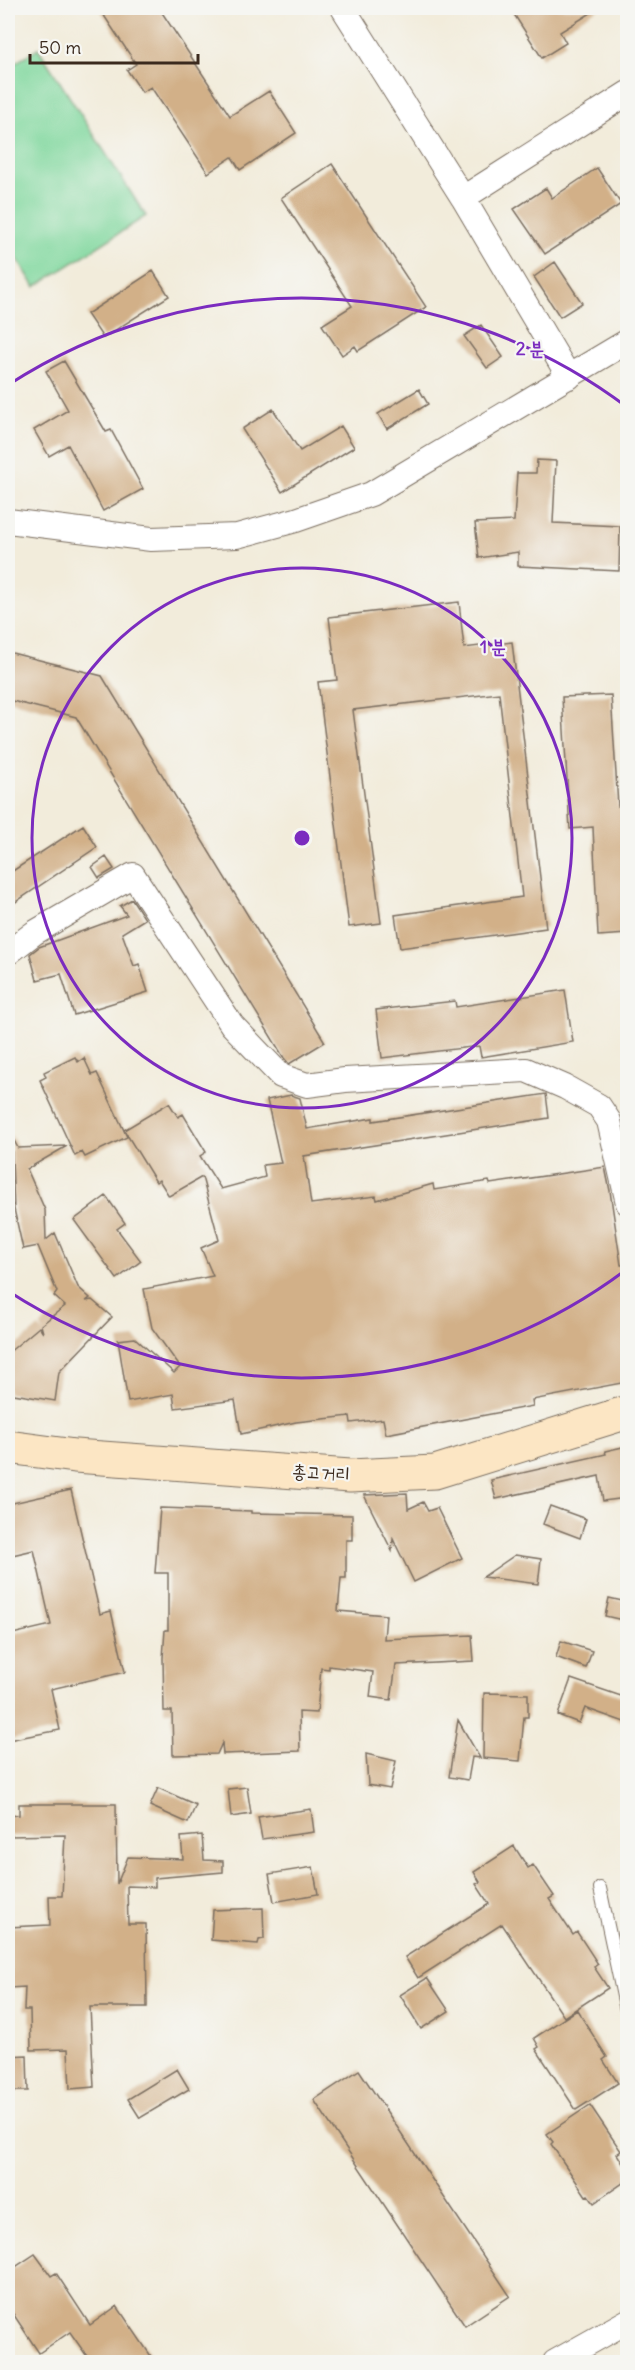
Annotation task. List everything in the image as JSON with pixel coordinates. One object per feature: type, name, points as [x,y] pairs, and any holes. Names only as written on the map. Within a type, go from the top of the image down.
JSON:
[{"type":"street","points":[[343,8],[463,198],[569,377]]},
{"type":"street","points":[[463,198],[627,93]]},
{"type":"street","points":[[8,521],[151,539],[237,536],[296,520],[371,494],[627,341]]},
{"type":"street","points":[[8,952],[34,933],[133,875],[232,1025],[281,1076],[307,1085],[356,1079],[526,1070],[600,1106],[609,1121],[627,1203]]},
{"type":"street","name":"총고거리","points":[[8,1447],[75,1456],[350,1476],[435,1472],[627,1412]]},
{"type":"street","points":[[555,2362],[627,2321]]},
{"type":"lane","points":[[600,1888],[627,2020]]},
{"type":"green space","points":[[38,48],[146,216],[35,287],[8,244],[8,68]]},
{"type":"building","points":[[99,8],[159,8],[230,116],[269,91],[296,133],[240,170],[232,157],[208,173],[151,87],[142,92],[127,70],[136,64]]},
{"type":"building","points":[[510,8],[599,8],[560,32],[566,43],[542,58]]},
{"type":"building","points":[[332,164],[426,307],[358,351],[355,346],[342,355],[322,325],[352,306],[281,198]]},
{"type":"building","points":[[597,168],[621,204],[545,254],[514,209],[546,188],[552,198]]},
{"type":"building","points":[[555,262],[582,303],[560,317],[534,277]]},
{"type":"building","points":[[153,271],[169,296],[103,338],[87,314]]},
{"type":"building","points":[[481,325],[503,357],[487,368],[464,336]]},
{"type":"building","points":[[64,361],[106,432],[111,430],[143,489],[103,511],[68,445],[49,456],[34,430],[68,410],[46,371]]},
{"type":"building","points":[[419,389],[428,404],[387,429],[378,414]]},
{"type":"building","points":[[273,409],[300,451],[341,426],[354,447],[282,492],[242,429]]},
{"type":"building","points":[[537,460],[556,461],[553,523],[620,526],[619,571],[518,566],[518,552],[479,558],[475,523],[514,521],[517,473],[536,473]]},
{"type":"building","points":[[459,602],[464,648],[512,642],[546,928],[400,948],[395,915],[522,897],[499,693],[353,710],[381,923],[349,927],[318,682],[337,680],[329,617]]},
{"type":"building","points":[[8,652],[102,676],[325,1042],[289,1064],[284,1058],[76,717],[8,700]]},
{"type":"building","points":[[611,695],[618,806],[627,806],[627,934],[598,936],[593,827],[570,829],[562,697]]},
{"type":"building","points":[[83,825],[97,847],[8,907],[8,874]]},
{"type":"building","points":[[106,857],[114,869],[99,878],[92,867]]},
{"type":"building","points":[[132,899],[145,919],[122,933],[134,966],[139,964],[148,992],[74,1015],[61,974],[37,980],[30,954],[39,947],[127,915],[120,906]]},
{"type":"building","points":[[565,990],[573,1042],[481,1057],[479,1046],[382,1058],[376,1010],[455,1001],[456,1007]]},
{"type":"building","points":[[75,1057],[78,1062],[84,1058],[92,1075],[97,1073],[127,1137],[85,1157],[82,1152],[75,1156],[40,1080],[46,1077],[44,1072]]},
{"type":"building","points":[[546,1094],[549,1118],[304,1156],[311,1204],[376,1196],[377,1200],[433,1184],[434,1190],[605,1167],[627,1292],[627,1382],[532,1400],[533,1406],[386,1434],[383,1419],[351,1423],[350,1416],[296,1422],[241,1434],[235,1400],[175,1408],[173,1394],[128,1402],[118,1340],[135,1338],[174,1373],[180,1367],[152,1328],[144,1289],[213,1276],[201,1248],[219,1240],[202,1177],[169,1196],[159,1180],[156,1182],[124,1130],[169,1103],[178,1117],[183,1114],[206,1152],[200,1156],[221,1189],[265,1177],[263,1165],[281,1163],[267,1100],[291,1095],[300,1098],[307,1129]]},
{"type":"building","points":[[11,1135],[18,1148],[67,1146],[27,1169],[45,1210],[46,1240],[55,1233],[78,1287],[90,1298],[86,1301],[92,1300],[112,1317],[59,1372],[55,1401],[8,1393],[8,1353],[39,1327],[43,1333],[41,1325],[65,1306],[54,1296],[57,1292],[38,1246],[23,1249],[14,1209]]},
{"type":"building","points":[[106,1196],[125,1223],[117,1229],[141,1261],[117,1279],[74,1220]]},
{"type":"building","points":[[627,1446],[627,1498],[603,1501],[599,1476],[496,1499],[491,1480],[606,1454],[605,1451]]},
{"type":"building","points":[[71,1490],[100,1614],[111,1611],[125,1672],[51,1689],[60,1730],[8,1740],[8,1635],[51,1625],[34,1550],[8,1556],[8,1504]]},
{"type":"building","points":[[407,1493],[408,1509],[423,1502],[428,1511],[437,1508],[462,1558],[414,1582],[393,1539],[392,1551],[364,1495]]},
{"type":"building","points":[[550,1506],[586,1519],[580,1538],[543,1524]]},
{"type":"building","points":[[160,1508],[352,1515],[352,1540],[346,1540],[346,1578],[341,1578],[338,1611],[386,1615],[384,1639],[472,1635],[474,1661],[396,1665],[391,1700],[370,1697],[373,1672],[329,1666],[329,1669],[321,1668],[317,1713],[299,1712],[300,1751],[223,1754],[222,1743],[217,1754],[173,1755],[172,1711],[164,1711],[163,1658],[165,1630],[168,1630],[168,1573],[155,1573]]},
{"type":"building","points":[[515,1555],[541,1559],[538,1584],[483,1577]]},
{"type":"building","points":[[609,1598],[627,1602],[627,1621],[605,1616]]},
{"type":"building","points":[[561,1641],[592,1651],[586,1668],[556,1657]]},
{"type":"building","points":[[571,1679],[627,1698],[627,1723],[585,1708],[579,1723],[558,1715]]},
{"type":"building","points":[[484,1693],[528,1694],[528,1717],[524,1717],[520,1761],[483,1758]]},
{"type":"building","points":[[458,1720],[480,1758],[472,1757],[468,1780],[449,1777]]},
{"type":"building","points":[[366,1754],[396,1761],[390,1789],[368,1785]]},
{"type":"building","points":[[247,1787],[251,1814],[231,1817],[228,1789]]},
{"type":"building","points":[[158,1788],[196,1805],[188,1823],[150,1806]]},
{"type":"building","points":[[19,1804],[116,1804],[117,1884],[128,1857],[183,1859],[181,1837],[202,1835],[204,1860],[223,1861],[223,1872],[155,1878],[155,1887],[127,1886],[128,1924],[146,1924],[147,2007],[90,2007],[94,2087],[70,2089],[68,2049],[31,2050],[30,2010],[24,2010],[25,1987],[8,1988],[8,1927],[50,1925],[49,1896],[62,1896],[65,1835],[8,1836],[8,1816],[19,1815]]},
{"type":"building","points":[[311,1809],[314,1832],[262,1839],[258,1817]]},
{"type":"building","points":[[514,1846],[528,1868],[533,1865],[554,1896],[549,1899],[573,1935],[577,1932],[598,1964],[594,1967],[608,1988],[564,2017],[502,1924],[418,1978],[405,1957],[489,1904],[476,1884],[480,1882],[474,1872]]},
{"type":"building","points":[[313,1867],[318,1894],[274,1902],[269,1874]]},
{"type":"building","points":[[263,1908],[264,1939],[259,1940],[258,1944],[211,1940],[213,1910]]},
{"type":"building","points":[[427,1978],[449,2011],[421,2029],[400,1995]]},
{"type":"building","points":[[577,2010],[607,2057],[603,2060],[618,2083],[576,2110],[536,2049],[539,2047],[534,2038]]},
{"type":"building","points":[[27,2055],[28,2091],[8,2091],[8,2056]]},
{"type":"building","points":[[177,2069],[189,2089],[140,2118],[128,2099]]},
{"type":"building","points":[[359,2070],[510,2296],[465,2326],[314,2100]]},
{"type":"building","points":[[590,2105],[621,2151],[617,2154],[627,2170],[627,2180],[594,2203],[588,2195],[586,2196],[551,2144],[553,2142],[547,2134]]},
{"type":"building","points":[[35,2254],[51,2276],[56,2273],[90,2325],[117,2306],[155,2362],[91,2362],[70,2332],[39,2353],[8,2306],[8,2272]]}]
